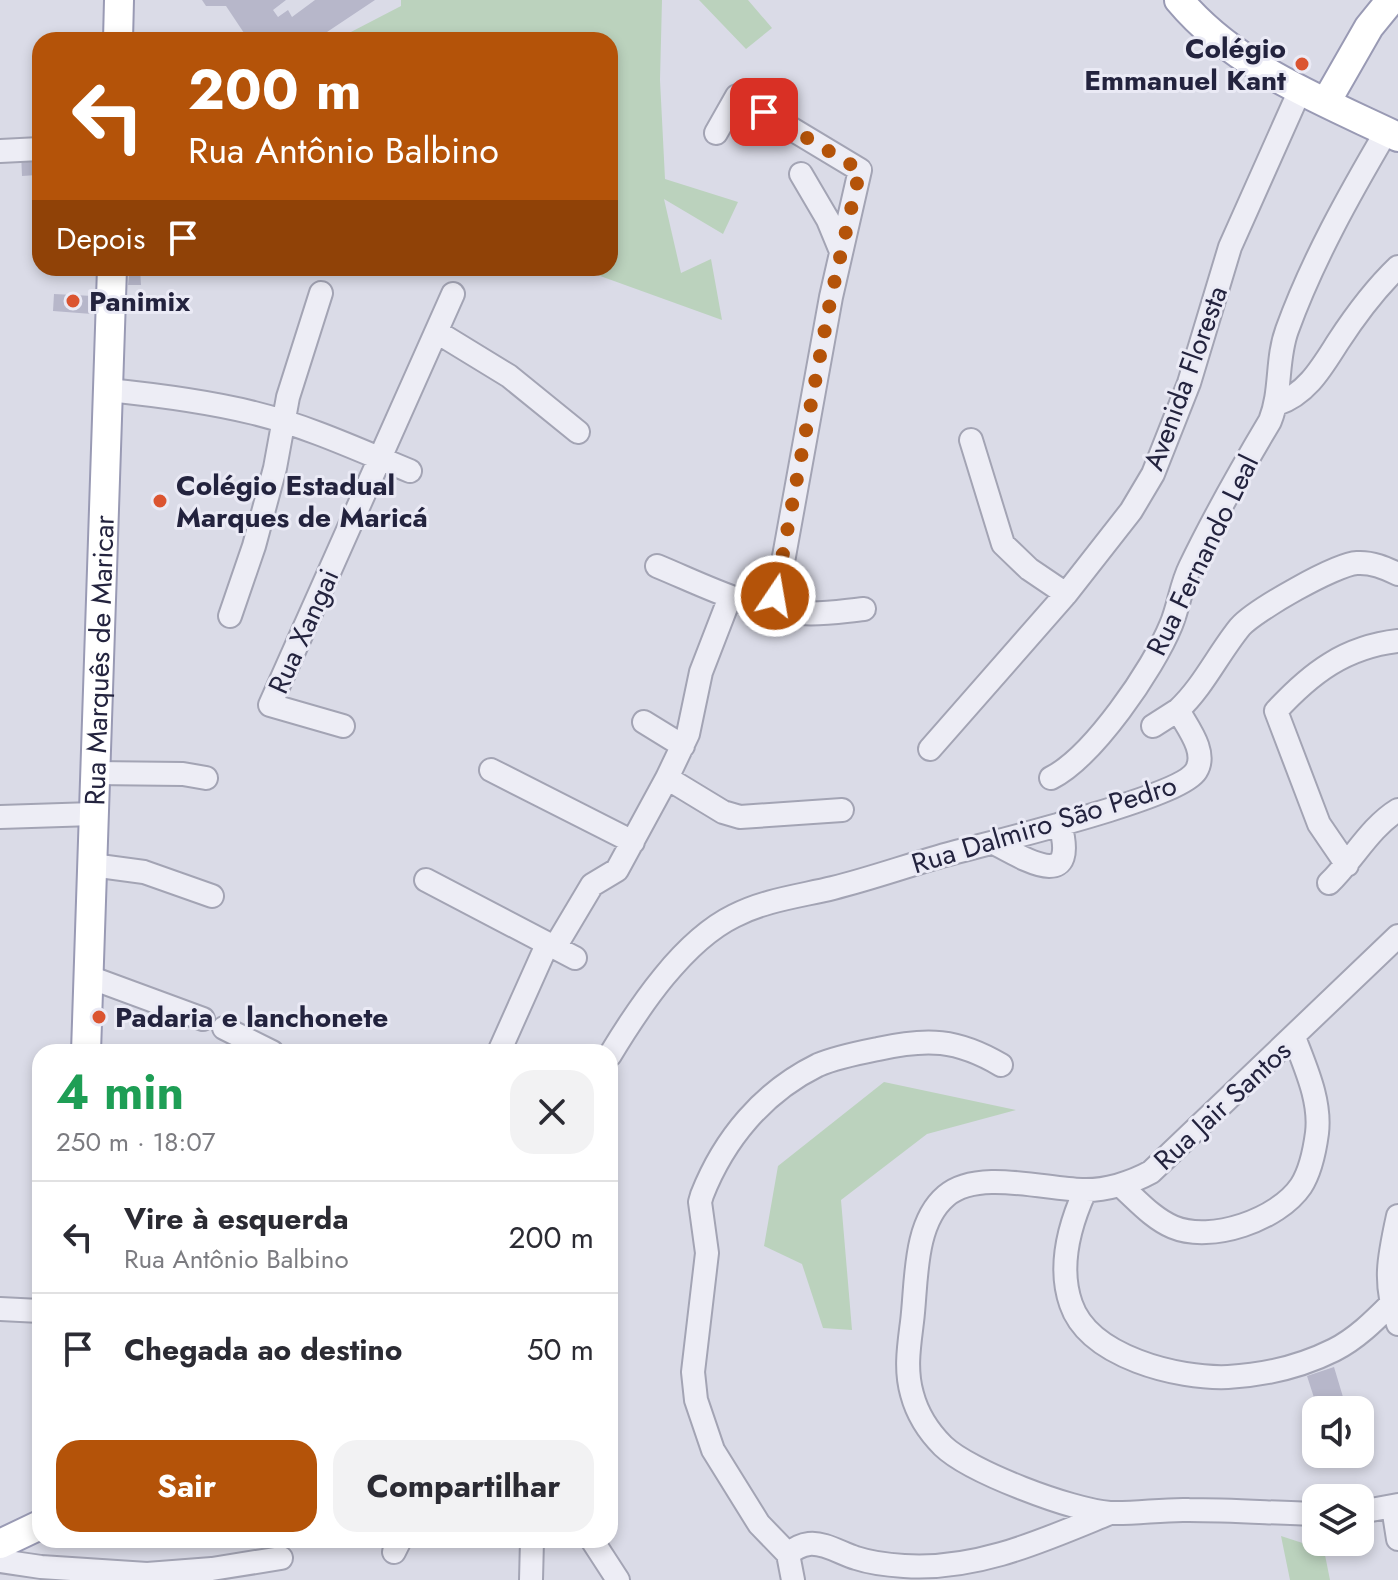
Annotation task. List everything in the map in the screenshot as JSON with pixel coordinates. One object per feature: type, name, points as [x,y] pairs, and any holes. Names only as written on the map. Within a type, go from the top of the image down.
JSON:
[{"type":"main road","points":[[118,32],[119,0]]},
{"type":"main road","points":[[1179,0],[1194,18],[1236,54],[1300,90],[1392,135]]},
{"type":"main road","points":[[1326,102],[1369,27],[1391,0]]},
{"type":"main road","name":"Rua Marquês de Maricar","points":[[86,1044],[112,276]]},
{"type":"main road","points":[[0,1544],[32,1529]]},
{"type":"street","name":"Avenida Floresta","points":[[930,749],[1066,594],[1131,511],[1153,474],[1185,394],[1230,247],[1300,90]]},
{"type":"street","points":[[716,133],[737,96],[860,170],[840,249],[779,584],[768,608]]},
{"type":"street","name":"Rua Fernando Leal","points":[[1051,778],[1067,770],[1134,691],[1171,626],[1189,570],[1277,404],[1285,333],[1341,213],[1392,135]]},
{"type":"street","points":[[0,151],[32,149]]},
{"type":"street","points":[[801,174],[828,220],[840,249]]},
{"type":"street","points":[[1277,404],[1293,397],[1313,379],[1339,340],[1398,267]]},
{"type":"street","points":[[230,616],[254,546],[275,468],[283,421],[321,293]]},
{"type":"street","name":"Rua Xangai","points":[[343,726],[270,705],[453,294]]},
{"type":"street","points":[[437,332],[509,376],[578,432]]},
{"type":"street","points":[[108,390],[171,396],[283,421],[410,471]]},
{"type":"street","points":[[971,440],[1003,544],[1029,569],[1066,594]]},
{"type":"street","points":[[1153,726],[1192,697],[1242,625],[1263,607],[1350,563],[1370,563],[1398,574]]},
{"type":"street","points":[[657,566],[730,597],[768,608],[814,614],[864,609]]},
{"type":"street","points":[[503,1044],[545,949],[558,942],[587,890],[617,870],[667,778],[690,727],[701,672],[730,597]]},
{"type":"street","points":[[1347,865],[1319,824],[1275,715],[1279,707],[1334,659],[1377,643],[1398,641]]},
{"type":"street","name":"Rua Dalmiro São Pedro","points":[[617,1044],[650,994],[673,968],[698,942],[731,917],[754,907],[834,888],[1060,824],[1178,785],[1195,773],[1199,751],[1178,710]]},
{"type":"street","points":[[644,722],[683,746]]},
{"type":"street","points":[[491,770],[633,842]]},
{"type":"street","points":[[94,773],[183,774],[206,778]]},
{"type":"street","points":[[667,778],[723,812],[740,817],[842,810]]},
{"type":"street","points":[[1329,883],[1369,835],[1398,810]]},
{"type":"street","points":[[0,817],[93,814]]},
{"type":"street","points":[[994,843],[1030,863],[1052,867],[1061,863],[1065,855],[1060,824]]},
{"type":"street","points":[[92,865],[144,872],[212,896]]},
{"type":"street","points":[[426,880],[575,958]]},
{"type":"street","name":"Rua Jair Santos","points":[[1302,1514],[1191,1510],[1110,1513],[1048,1498],[958,1458],[929,1430],[912,1397],[909,1380],[909,1348],[921,1242],[935,1207],[947,1194],[963,1187],[996,1182],[1085,1191],[1137,1180],[1158,1166],[1398,936]]},
{"type":"street","points":[[89,977],[203,1019]]},
{"type":"street","points":[[224,1028],[256,1044]]},
{"type":"street","points":[[1120,1185],[1159,1219],[1175,1228],[1194,1231],[1239,1226],[1259,1219],[1280,1205],[1301,1186],[1317,1131],[1311,1084],[1294,1037]]},
{"type":"street","points":[[793,1580],[788,1554],[743,1502],[713,1450],[696,1400],[693,1372],[707,1253],[700,1202],[711,1171],[724,1146],[744,1121],[790,1082],[819,1065],[923,1041],[957,1045],[1001,1065]]},
{"type":"street","points":[[1085,1191],[1074,1220],[1067,1256],[1070,1303],[1090,1333],[1127,1357],[1152,1366],[1209,1376],[1282,1369],[1336,1349],[1394,1314],[1388,1272],[1398,1216]]},
{"type":"street","points":[[0,1309],[32,1311]]},
{"type":"street","points":[[1374,1510],[1396,1506],[1398,1539]]},
{"type":"street","points":[[788,1554],[801,1546],[816,1544],[857,1559],[884,1564],[930,1567],[979,1561],[1110,1513]]},
{"type":"street","points":[[531,1580],[532,1548]]},
{"type":"street","points":[[597,1548],[618,1580]]},
{"type":"street","points":[[0,1561],[147,1574],[212,1569],[281,1558]]},
{"type":"green space","points":[[401,0],[662,0],[660,80],[665,179],[738,202],[723,234],[664,199],[681,273],[711,259],[722,320],[600,276],[618,276],[618,32],[351,32],[401,6]]},
{"type":"green space","points":[[699,0],[748,0],[772,28],[746,49]]},
{"type":"green space","points":[[884,1082],[1016,1110],[927,1134],[841,1200],[852,1330],[823,1328],[802,1264],[764,1246],[778,1166]]},
{"type":"green space","points":[[1281,1536],[1302,1543],[1302,1556],[1325,1556],[1330,1580],[1290,1580]]},
{"type":"building","points":[[202,0],[286,0],[273,10],[278,17],[288,10],[292,17],[315,0],[375,0],[327,32],[243,32],[226,6],[206,6]]},
{"type":"building","points":[[21,153],[32,153],[32,175],[22,176]]},
{"type":"building","points":[[129,276],[140,276],[141,285],[128,285]]},
{"type":"building","name":"Panimix","points":[[54,294],[93,296],[92,314],[53,311]]},
{"type":"building","points":[[1334,1367],[1343,1396],[1313,1396],[1307,1376]]},
{"type":"place","name":"Colégio Emmanuel Kant","points":[[1302,64]]},
{"type":"place","name":"Panimix","points":[[73,301]]},
{"type":"place","name":"Colégio Estadual Marques de Maricá","points":[[160,501]]},
{"type":"place","name":"Padaria e lanchonete","points":[[99,1017]]},
{"type":"route","points":[[764,112],[860,170],[840,249],[775,596]]}]
